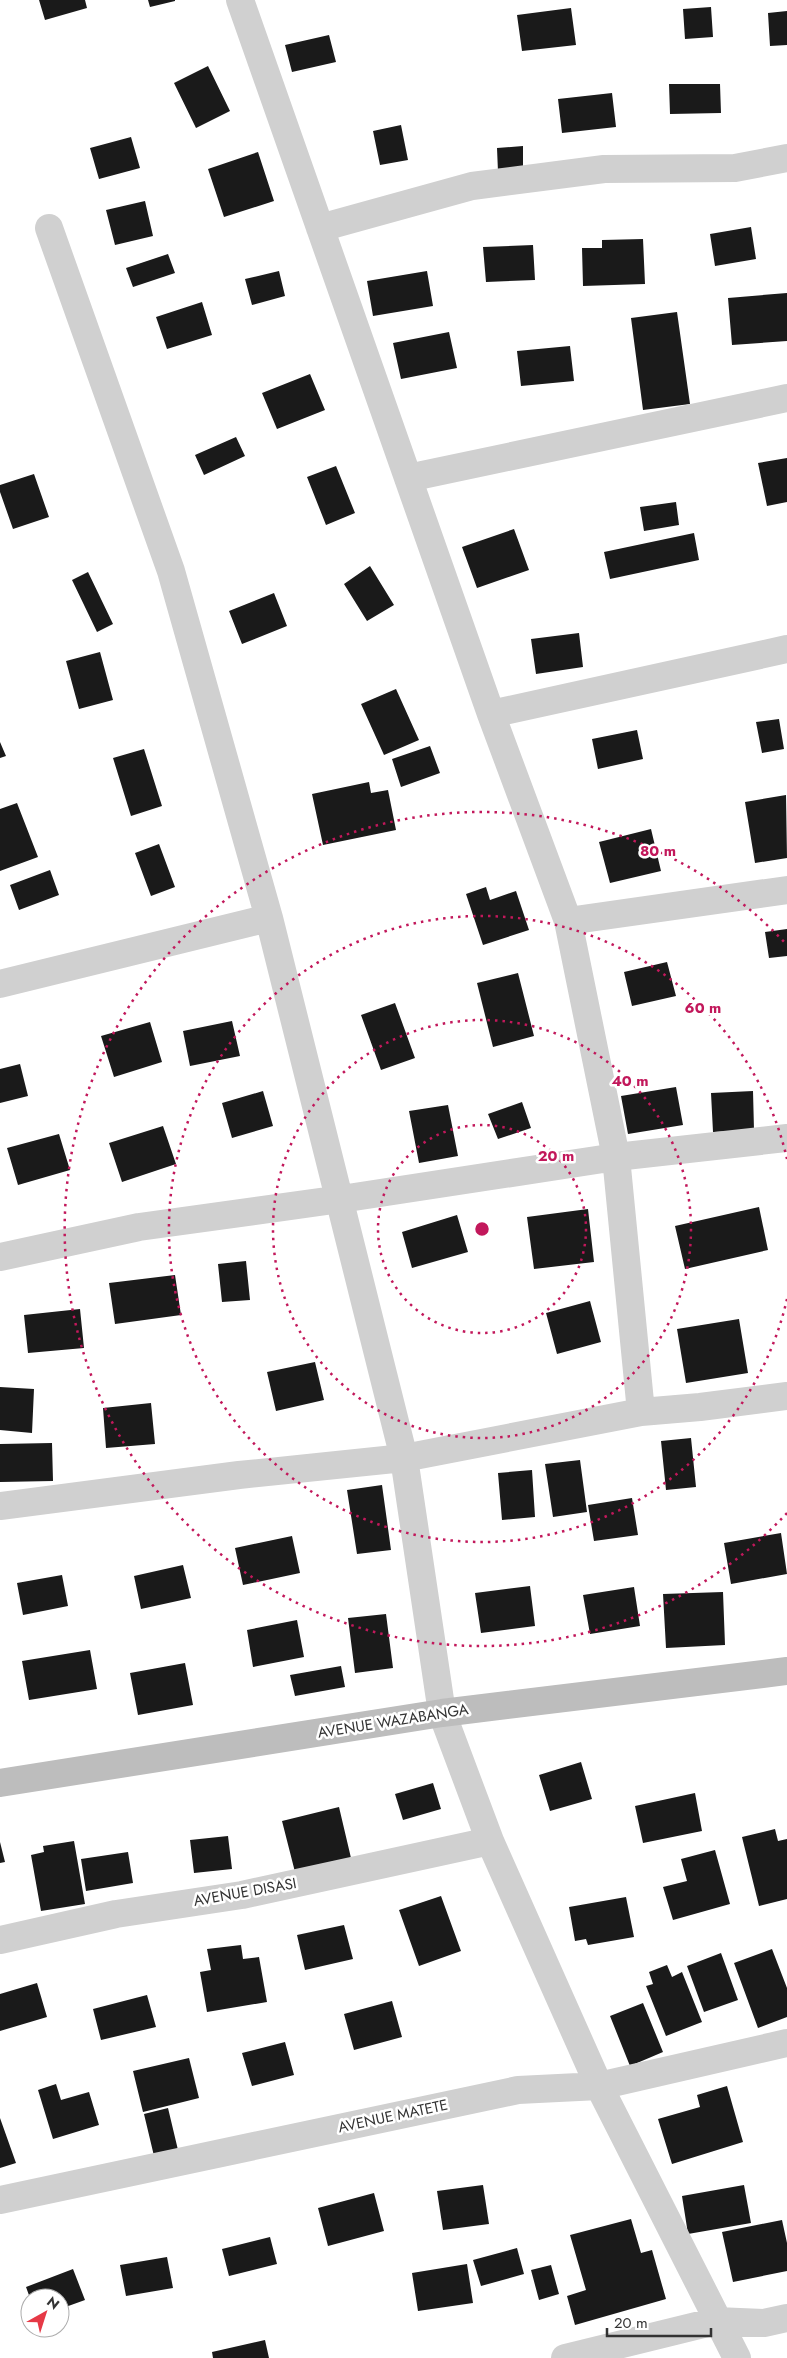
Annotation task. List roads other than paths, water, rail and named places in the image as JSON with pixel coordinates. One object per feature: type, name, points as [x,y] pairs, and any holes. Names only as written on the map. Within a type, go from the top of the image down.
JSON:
[{"type":"main road","name":"AVENUE WAZABANGA","points":[[0,1783],[442,1713],[787,1671]]},
{"type":"street","points":[[240,0],[491,714],[568,921],[616,1157],[641,1412]]},
{"type":"street","points":[[320,228],[472,186],[604,169],[735,168],[787,158]]},
{"type":"street","points":[[49,228],[171,571],[269,918],[341,1199],[404,1458],[442,1713],[490,1841],[599,2086],[736,2358]]},
{"type":"street","points":[[408,478],[787,398]]},
{"type":"street","points":[[491,714],[787,649]]},
{"type":"street","points":[[568,921],[787,890]]},
{"type":"street","points":[[0,984],[269,918]]},
{"type":"street","points":[[0,1257],[139,1227],[341,1199],[616,1157],[787,1138]]},
{"type":"street","points":[[0,1506],[229,1476],[404,1458],[641,1412],[787,1396]]},
{"type":"street","name":"AVENUE DISASI","points":[[0,1940],[116,1914],[242,1894],[490,1841]]},
{"type":"street","name":"AVENUE MATETE","points":[[0,2200],[518,2090],[599,2086],[787,2043]]},
{"type":"street","points":[[565,2358],[716,2321],[764,2323],[787,2318]]}]
